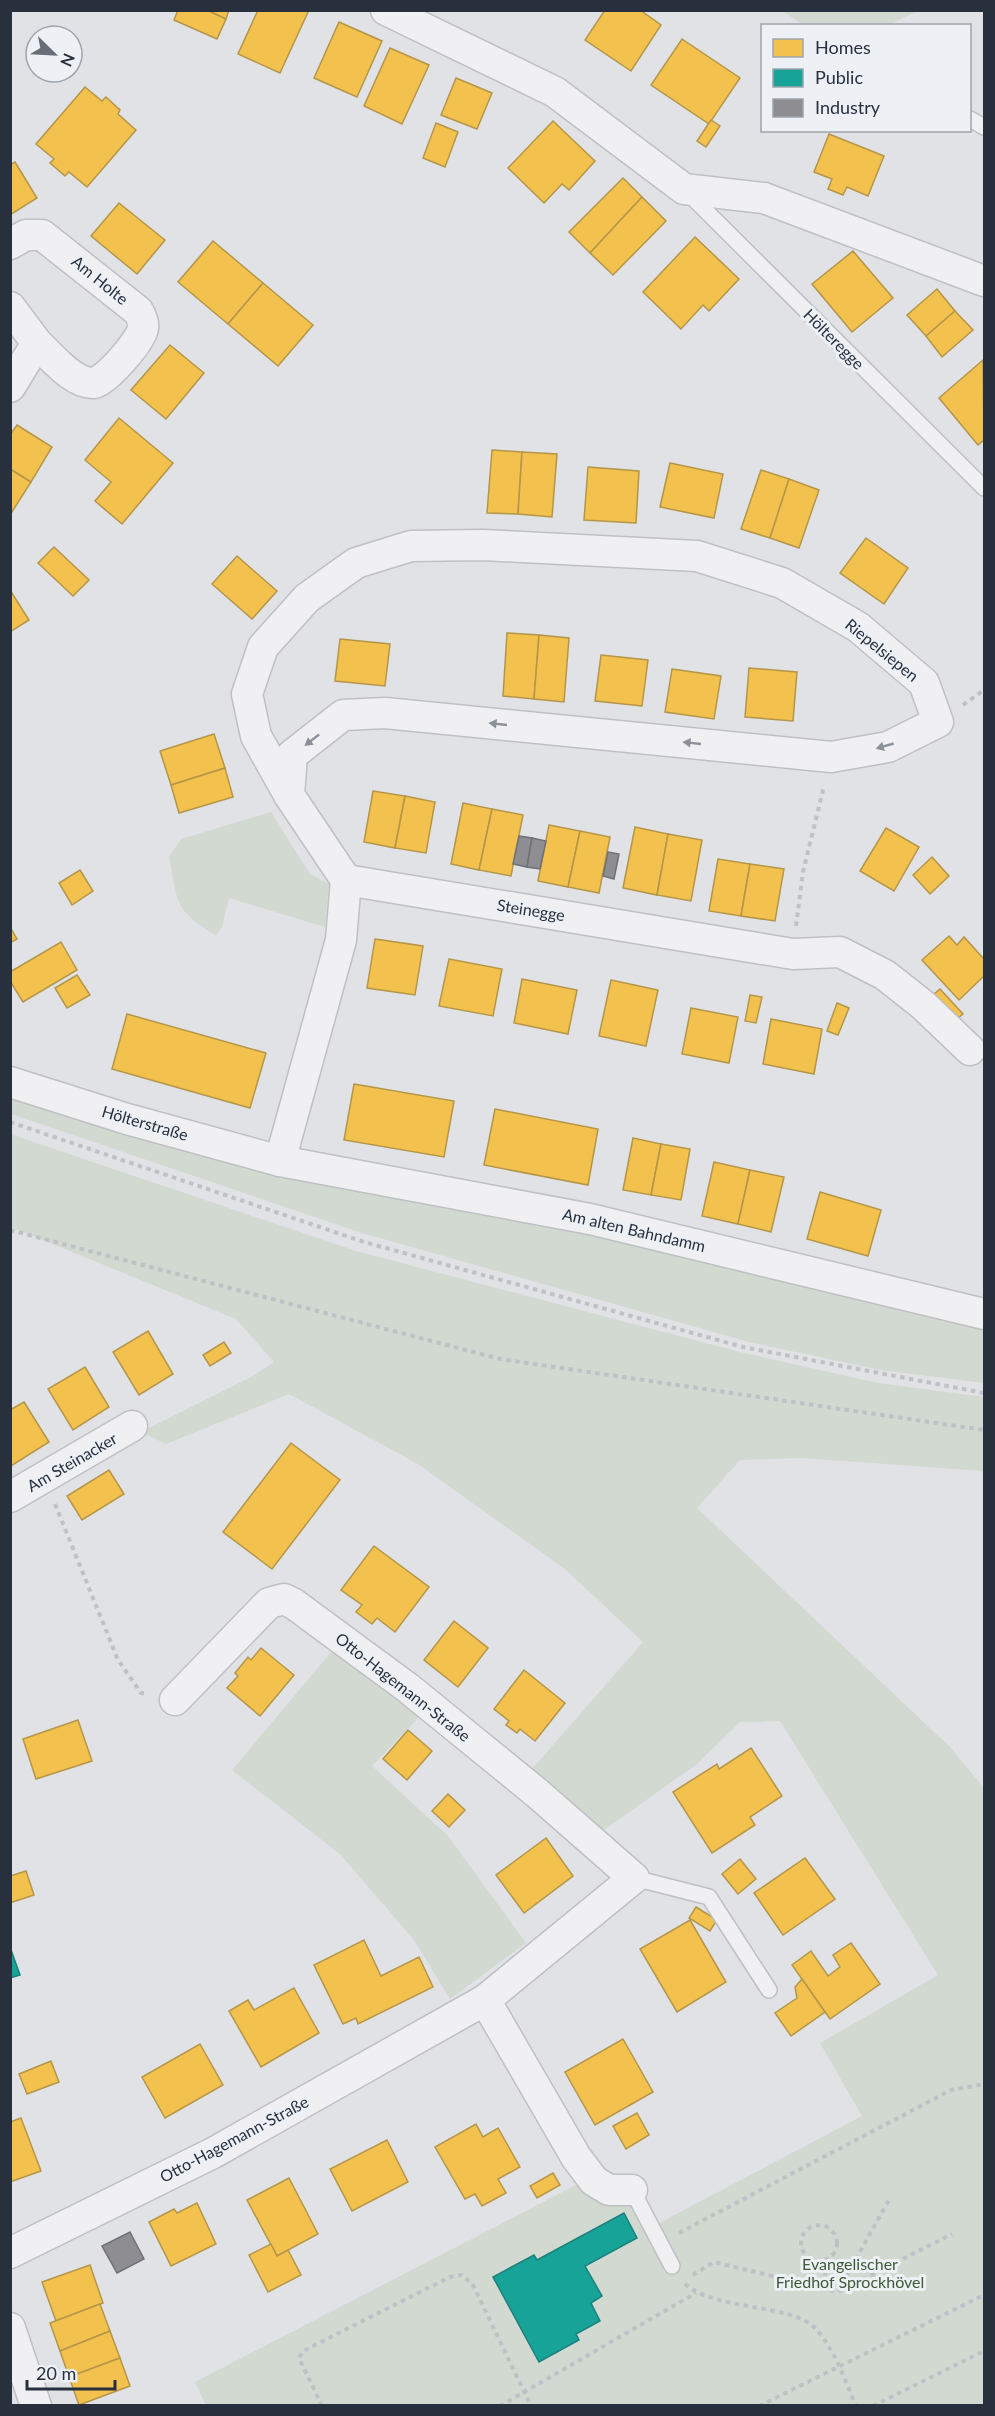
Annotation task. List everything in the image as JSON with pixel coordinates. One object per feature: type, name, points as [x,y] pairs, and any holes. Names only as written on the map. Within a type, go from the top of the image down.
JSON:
[{"type":"street","name":"Hölteregge","points":[[386,10],[555,92],[684,189]]},
{"type":"street","points":[[684,189],[764,198],[984,281]]},
{"type":"street","name":"Am Holte","points":[[10,244],[26,235],[42,235],[138,310],[143,320],[140,338],[103,380],[93,383],[73,375],[37,343],[10,307]]},
{"type":"street","points":[[10,387],[37,343]]},
{"type":"street","name":"Riepelsiepen","points":[[289,795],[292,755],[343,715],[385,713],[831,757],[888,747],[938,722],[924,683],[858,627],[782,583],[697,556],[483,545],[411,546],[356,563],[307,598],[263,647],[248,693],[256,736],[289,795],[346,880]]},
{"type":"street","points":[[280,1161],[340,940],[346,880]]},
{"type":"street","name":"Steinegge","points":[[346,880],[793,954],[840,952],[885,975],[923,1005],[970,1050]]},
{"type":"street","name":"Hölterstraße","points":[[10,1082],[127,1119],[280,1161]]},
{"type":"street","name":"Am alten Bahndamm","points":[[280,1161],[590,1219],[984,1314]]},
{"type":"street","name":"Am Steinacker","points":[[10,1497],[132,1426]]},
{"type":"street","name":"Otto-Hagemann-Straße","points":[[10,2253],[213,2153],[485,2000],[633,1878],[537,1793],[408,1688],[284,1599],[269,1603],[175,1700]]},
{"type":"street","points":[[485,2000],[576,2157],[594,2181],[609,2190],[632,2190]]},
{"type":"street","points":[[10,2328],[36,2406]]},
{"type":"lane","name":"Hölteregge","points":[[684,189],[984,488]]},
{"type":"lane","name":"Otto-Hagemann-Straße","points":[[633,1878],[709,1897],[769,1990]]},
{"type":"lane","points":[[632,2190],[672,2266]]},
{"type":"path","points":[[793,954],[803,872],[831,757]]},
{"type":"path","points":[[10,1122],[364,1242],[743,1347],[984,1393]]},
{"type":"path","points":[[10,1230],[500,1359],[984,1430]]},
{"type":"path","points":[[40,1481],[51,1496],[118,1660],[141,1693],[175,1700]]},
{"type":"path","points":[[660,2243],[951,2090],[984,2084]]},
{"type":"path","points":[[837,2292],[890,2198]]},
{"type":"path","points":[[819,2225],[833,2230],[838,2242],[834,2255],[823,2262],[808,2258],[801,2246],[805,2231],[819,2225]]},
{"type":"path","points":[[856,2406],[823,2339],[804,2320],[711,2299],[696,2293],[682,2281],[714,2262],[837,2292],[951,2234]]},
{"type":"path","points":[[823,2262],[828,2289]]},
{"type":"path","points":[[322,2406],[299,2358],[303,2351],[450,2277],[461,2275],[471,2283],[531,2406]]},
{"type":"path","points":[[500,2406],[696,2293]]},
{"type":"path","points":[[759,2406],[984,2295]]},
{"type":"path","points":[[873,2406],[984,2351]]},
{"type":"green space","points":[[783,11],[918,11],[890,24],[802,24]]},
{"type":"green space","points":[[271,812],[310,874],[329,884],[325,927],[229,898],[222,927],[216,935],[192,919],[180,904],[169,857],[181,839]]},
{"type":"green space","points":[[11,1088],[984,1321],[984,1383],[880,1370],[749,1342],[362,1233],[11,1114]]},
{"type":"green space","name":"Evangelischer Friedhof Sprockhövel","points":[[10,1134],[356,1251],[740,1352],[878,1383],[984,1397],[984,1471],[803,1458],[740,1460],[697,1508],[951,1748],[984,1788],[984,2405],[206,2405],[195,2382],[578,2184],[625,2206],[633,2203],[648,2229],[862,2116],[820,2043],[938,1975],[780,1721],[740,1722],[697,1764],[601,1832],[525,1777],[643,1642],[565,1569],[418,1464],[289,1394],[166,1444],[141,1432],[253,1376],[274,1362],[236,1319],[11,1227]]},
{"type":"green space","points":[[333,1650],[420,1716],[372,1766],[448,1836],[526,1943],[450,1999],[414,1940],[340,1854],[232,1770]]},
{"type":"building: Homes","points":[[178,10],[207,10],[226,19],[217,39],[174,20]]},
{"type":"building: Homes","points":[[207,10],[229,10],[226,19]]},
{"type":"building: Homes","points":[[258,10],[309,10],[280,73],[238,54]]},
{"type":"building: Homes","points":[[605,10],[640,10],[661,25],[631,71],[585,40]]},
{"type":"building: Homes","points":[[339,22],[382,41],[357,97],[314,78]]},
{"type":"building: Homes","points":[[682,39],[740,78],[709,124],[651,85]]},
{"type":"building: Homes","points":[[390,48],[429,65],[402,124],[364,106]]},
{"type":"building: Homes","points":[[456,78],[492,93],[477,129],[441,115]]},
{"type":"building: Homes","points":[[85,87],[102,101],[106,97],[120,110],[118,114],[136,130],[87,187],[69,172],[65,176],[50,163],[54,159],[36,144]]},
{"type":"building: Homes","points":[[711,120],[720,126],[706,147],[697,141]]},
{"type":"building: Homes","points":[[553,121],[595,161],[569,190],[562,184],[544,203],[508,168]]},
{"type":"building: Homes","points":[[436,123],[458,132],[445,167],[423,158]]},
{"type":"building: Homes","points":[[829,134],[884,156],[868,196],[847,187],[843,195],[828,189],[832,179],[814,172]]},
{"type":"building: Homes","points":[[15,162],[37,198],[10,215],[10,165]]},
{"type":"building: Homes","points":[[623,178],[642,197],[590,253],[569,232]]},
{"type":"building: Homes","points":[[642,197],[666,221],[613,275],[590,253]]},
{"type":"building: Homes","points":[[119,203],[165,240],[137,274],[91,236]]},
{"type":"building: Homes","points":[[695,237],[739,279],[709,311],[703,305],[681,329],[643,292]]},
{"type":"building: Homes","points":[[213,241],[263,283],[228,324],[178,282]]},
{"type":"building: Homes","points":[[853,251],[893,298],[852,332],[812,284]]},
{"type":"building: Homes","points":[[263,283],[313,325],[278,366],[228,324]]},
{"type":"building: Homes","points":[[937,289],[955,311],[926,336],[907,315]]},
{"type":"building: Homes","points":[[955,311],[973,330],[942,357],[926,336]]},
{"type":"building: Homes","points":[[170,345],[204,373],[166,419],[131,390]]},
{"type":"building: Homes","points":[[983,360],[984,440],[978,445],[939,398]]},
{"type":"building: Homes","points":[[119,418],[173,463],[122,524],[95,501],[111,482],[85,460]]},
{"type":"building: Homes","points":[[17,425],[52,447],[31,482],[10,469],[10,435]]},
{"type":"building: Homes","points":[[492,450],[522,452],[518,514],[487,513]]},
{"type":"building: Homes","points":[[522,452],[557,454],[552,517],[518,514]]},
{"type":"building: Homes","points":[[670,463],[723,474],[714,518],[660,507]]},
{"type":"building: Homes","points":[[588,467],[639,471],[636,523],[584,520]]},
{"type":"building: Homes","points":[[10,469],[31,482],[10,515]]},
{"type":"building: Homes","points":[[761,470],[789,479],[770,538],[741,529]]},
{"type":"building: Homes","points":[[789,479],[819,490],[799,548],[770,538]]},
{"type":"building: Homes","points":[[866,538],[908,568],[884,604],[840,573]]},
{"type":"building: Homes","points":[[54,547],[89,580],[73,596],[38,563]]},
{"type":"building: Homes","points":[[237,556],[277,591],[252,619],[212,584]]},
{"type":"building: Homes","points":[[10,590],[29,620],[10,632]]},
{"type":"building: Homes","points":[[507,633],[539,635],[534,699],[503,696]]},
{"type":"building: Homes","points":[[539,635],[569,638],[564,702],[534,699]]},
{"type":"building: Homes","points":[[340,639],[390,644],[385,686],[335,681]]},
{"type":"building: Homes","points":[[601,655],[648,660],[642,706],[595,701]]},
{"type":"building: Homes","points":[[749,668],[797,672],[793,721],[745,717]]},
{"type":"building: Homes","points":[[672,669],[721,676],[714,719],[665,712]]},
{"type":"building: Homes","points":[[214,734],[225,768],[171,785],[160,751]]},
{"type":"building: Homes","points":[[225,768],[233,797],[179,813],[171,785]]},
{"type":"building: Homes","points":[[373,791],[405,796],[395,848],[364,842]]},
{"type":"building: Homes","points":[[405,796],[435,802],[426,853],[395,848]]},
{"type":"building: Homes","points":[[463,803],[492,809],[479,870],[451,864]]},
{"type":"building: Homes","points":[[492,809],[523,815],[511,876],[479,870]]},
{"type":"building: Homes","points":[[549,825],[580,831],[568,887],[538,881]]},
{"type":"building: Homes","points":[[635,827],[668,834],[657,895],[623,888]]},
{"type":"building: Homes","points":[[886,828],[919,847],[894,891],[860,871]]},
{"type":"building: Homes","points":[[580,831],[610,837],[599,893],[568,887]]},
{"type":"building: Homes","points":[[668,834],[702,840],[691,901],[657,895]]},
{"type":"building: Homes","points":[[932,857],[949,876],[930,894],[913,875]]},
{"type":"building: Homes","points":[[718,859],[750,864],[741,916],[709,911]]},
{"type":"building: Homes","points":[[750,864],[784,869],[775,921],[741,916]]},
{"type":"building: Homes","points":[[80,870],[93,891],[72,905],[59,883]]},
{"type":"building: Homes","points":[[10,927],[17,939],[10,943]]},
{"type":"building: Homes","points":[[949,936],[957,945],[964,937],[984,959],[984,976],[959,1000],[922,960]]},
{"type":"building: Homes","points":[[375,939],[423,946],[415,995],[367,988]]},
{"type":"building: Homes","points":[[61,942],[77,970],[23,1002],[10,981],[10,972]]},
{"type":"building: Homes","points":[[449,959],[502,969],[493,1016],[439,1006]]},
{"type":"building: Homes","points":[[77,975],[90,995],[67,1008],[55,988]]},
{"type":"building: Homes","points":[[522,979],[577,990],[568,1034],[514,1023]]},
{"type":"building: Homes","points":[[611,980],[658,990],[646,1046],[599,1036]]},
{"type":"building: Homes","points":[[940,989],[963,1014],[951,1024],[928,999]]},
{"type":"building: Homes","points":[[750,995],[762,997],[756,1023],[745,1021]]},
{"type":"building: Homes","points":[[837,1003],[849,1008],[838,1035],[827,1031]]},
{"type":"building: Homes","points":[[691,1008],[738,1017],[729,1063],[682,1054]]},
{"type":"building: Homes","points":[[127,1014],[266,1053],[250,1108],[112,1069]]},
{"type":"building: Homes","points":[[771,1019],[822,1029],[814,1074],[763,1064]]},
{"type":"building: Homes","points":[[354,1084],[454,1101],[444,1157],[344,1140]]},
{"type":"building: Homes","points":[[495,1109],[598,1129],[588,1185],[484,1165]]},
{"type":"building: Homes","points":[[633,1138],[661,1144],[651,1195],[623,1190]]},
{"type":"building: Homes","points":[[661,1144],[690,1149],[681,1200],[651,1195]]},
{"type":"building: Homes","points":[[714,1162],[750,1170],[738,1224],[702,1216]]},
{"type":"building: Homes","points":[[750,1170],[784,1177],[771,1232],[738,1224]]},
{"type":"building: Homes","points":[[820,1192],[881,1210],[868,1256],[807,1239]]},
{"type":"building: Homes","points":[[148,1331],[173,1374],[139,1395],[113,1352]]},
{"type":"building: Homes","points":[[224,1342],[231,1353],[210,1366],[203,1355]]},
{"type":"building: Homes","points":[[85,1367],[109,1407],[73,1430],[48,1389]]},
{"type":"building: Homes","points":[[24,1402],[49,1442],[11,1466],[10,1410]]},
{"type":"building: Homes","points":[[291,1443],[340,1480],[272,1569],[223,1532]]},
{"type":"building: Homes","points":[[109,1470],[124,1494],[82,1520],[67,1496]]},
{"type":"building: Homes","points":[[374,1546],[429,1587],[395,1632],[377,1618],[372,1624],[356,1612],[362,1605],[341,1590]]},
{"type":"building: Homes","points":[[454,1621],[488,1648],[458,1687],[424,1660]]},
{"type":"building: Homes","points":[[261,1648],[294,1675],[260,1716],[227,1688],[238,1676],[235,1673],[248,1657],[251,1660]]},
{"type":"building: Homes","points":[[524,1670],[565,1703],[535,1741],[520,1729],[517,1733],[506,1725],[509,1721],[494,1709]]},
{"type":"building: Homes","points":[[78,1720],[92,1761],[36,1779],[23,1739]]},
{"type":"building: Homes","points":[[408,1730],[432,1751],[407,1780],[383,1759]]},
{"type":"building: Homes","points":[[751,1748],[782,1796],[750,1817],[755,1825],[712,1853],[673,1792],[717,1764],[719,1769]]},
{"type":"building: Homes","points":[[448,1794],[465,1810],[449,1827],[432,1811]]},
{"type":"building: Homes","points":[[546,1838],[573,1876],[524,1913],[496,1875]]},
{"type":"building: Homes","points":[[805,1858],[835,1899],[783,1935],[754,1893]]},
{"type":"building: Homes","points":[[740,1859],[756,1879],[738,1894],[722,1874]]},
{"type":"building: Homes","points":[[26,1871],[34,1895],[10,1903],[10,1876]]},
{"type":"building: Homes","points":[[696,1907],[717,1920],[710,1931],[689,1918]]},
{"type":"building: Homes","points":[[690,1920],[726,1982],[677,2012],[640,1949]]},
{"type":"building: Homes","points":[[364,1940],[381,1976],[419,1957],[433,1987],[358,2024],[356,2018],[343,2024],[314,1965]]},
{"type":"building: Homes","points":[[851,1943],[880,1984],[830,2019],[792,1965],[811,1951],[828,1976],[840,1967],[833,1955]]},
{"type":"building: Homes","points":[[802,1979],[825,2012],[791,2036],[775,2013],[797,1998],[795,1987]]},
{"type":"building: Homes","points":[[294,1988],[319,2033],[261,2067],[229,2011],[248,2000],[254,2010]]},
{"type":"building: Homes","points":[[623,2039],[653,2092],[595,2125],[565,2072]]},
{"type":"building: Homes","points":[[200,2044],[223,2085],[165,2118],[142,2077]]},
{"type":"building: Homes","points":[[51,2061],[59,2082],[27,2094],[19,2074]]},
{"type":"building: Homes","points":[[637,2113],[649,2135],[626,2149],[613,2126]]},
{"type":"building: Homes","points":[[21,2118],[41,2171],[10,2182],[10,2122]]},
{"type":"building: Homes","points":[[476,2124],[483,2137],[498,2128],[520,2167],[498,2179],[506,2193],[482,2206],[475,2194],[465,2199],[435,2147]]},
{"type":"building: Homes","points":[[387,2140],[408,2182],[352,2211],[330,2169]]},
{"type":"building: Homes","points":[[553,2173],[560,2185],[537,2198],[530,2186]]},
{"type":"building: Homes","points":[[289,2178],[318,2234],[277,2256],[247,2200]]},
{"type":"building: Homes","points":[[197,2203],[216,2244],[171,2266],[149,2222],[174,2209],[177,2213]]},
{"type":"building: Homes","points":[[271,2244],[277,2256],[288,2250],[301,2275],[268,2292],[249,2255]]},
{"type":"building: Homes","points":[[90,2265],[103,2303],[56,2321],[42,2282]]},
{"type":"building: Homes","points":[[100,2304],[110,2331],[60,2351],[50,2323]]},
{"type":"building: Homes","points":[[110,2331],[120,2358],[69,2377],[60,2351]]},
{"type":"building: Homes","points":[[120,2358],[130,2386],[79,2405],[69,2377]]},
{"type":"building: Public","points":[[10,1947],[20,1975],[10,1978]]},
{"type":"building: Public","points":[[624,2213],[637,2238],[585,2266],[602,2296],[591,2303],[600,2321],[576,2334],[579,2340],[539,2362],[493,2277],[534,2255],[537,2260]]},
{"type":"building: Industry","points":[[519,836],[532,838],[527,867],[513,864]]},
{"type":"building: Industry","points":[[532,838],[546,841],[540,869],[527,867]]},
{"type":"building: Industry","points":[[608,852],[619,854],[614,879],[603,876]]},
{"type":"building: Industry","points":[[130,2232],[144,2259],[117,2273],[102,2246]]}]
